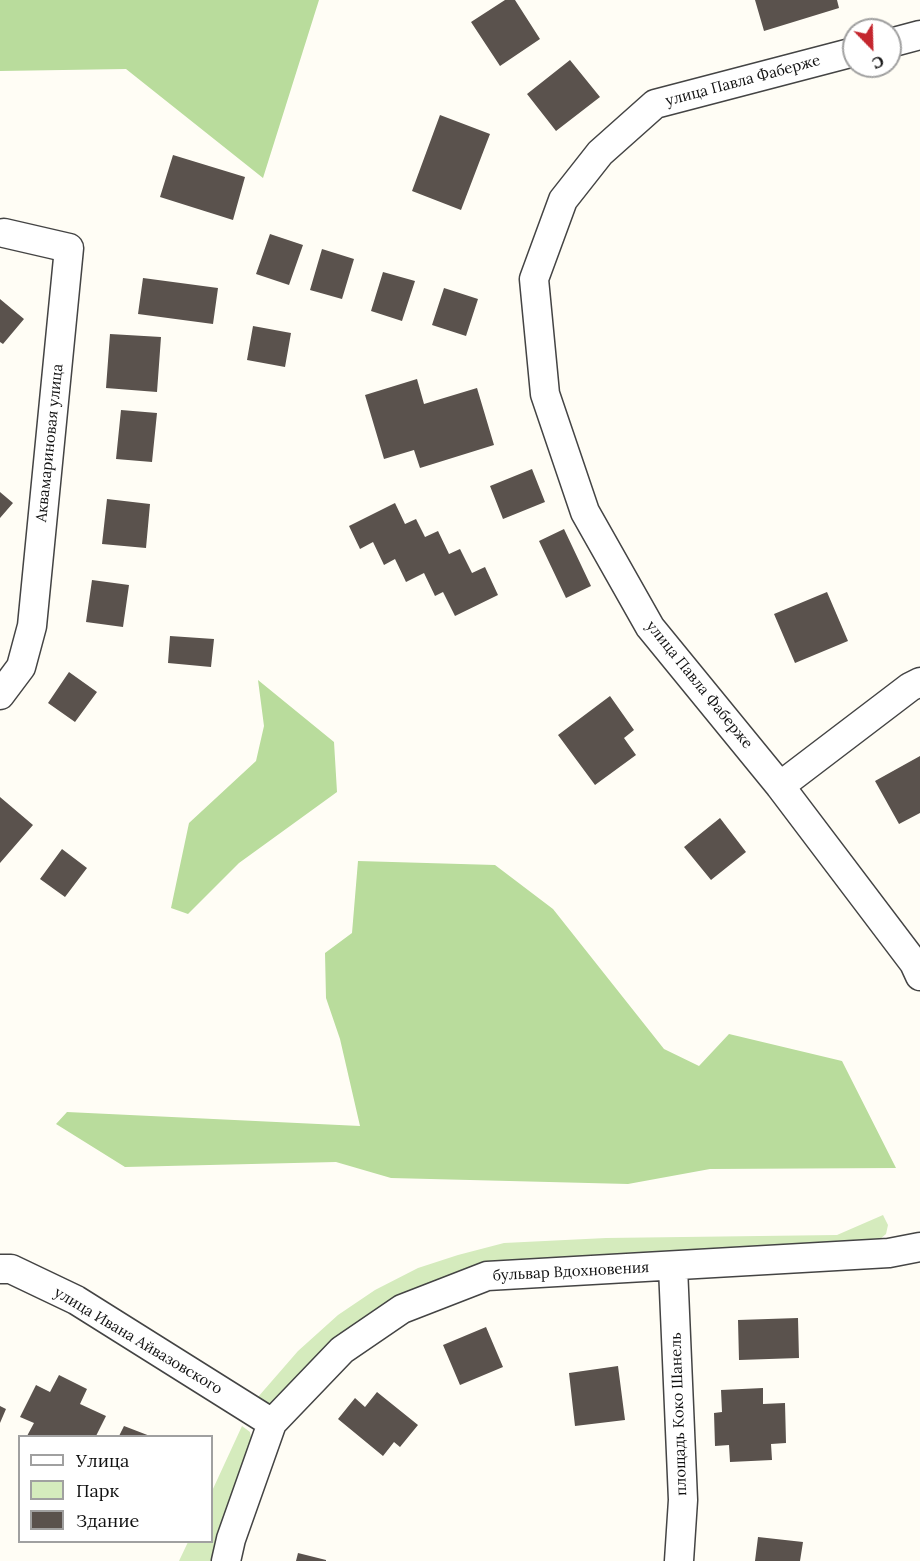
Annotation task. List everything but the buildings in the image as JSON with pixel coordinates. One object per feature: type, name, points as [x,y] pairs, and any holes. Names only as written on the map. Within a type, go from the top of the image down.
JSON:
[{"type":"street","points":[[902,40],[920,35]]},
{"type":"street","name":"улица Павла Фаберже","points":[[842,55],[656,104],[600,153],[563,200],[534,279],[545,394],[585,512],[650,627],[780,786],[918,966]]},
{"type":"street","name":"Аквамариновая улица","points":[[0,695],[21,667],[32,626],[69,248],[4,233]]},
{"type":"street","points":[[780,786],[910,687],[920,682]]},
{"type":"street","name":"бульвар Вдохновения","points":[[226,1561],[231,1539],[272,1423],[342,1350],[402,1309],[487,1276],[889,1253],[920,1247]]},
{"type":"street","name":"площадь Коко Шанель","points":[[673,1266],[683,1500],[679,1561]]},
{"type":"street","name":"улица Ивана Айвазовского","points":[[0,1269],[11,1269],[76,1300],[272,1423]]},
{"type":"green space","points":[[0,0],[319,0],[263,178],[126,69],[0,71]]},
{"type":"green space","points":[[258,680],[334,742],[337,792],[239,863],[188,914],[171,908],[189,823],[256,761],[264,726]]},
{"type":"green space","points":[[358,861],[495,865],[553,909],[664,1049],[699,1066],[729,1034],[842,1061],[896,1168],[710,1169],[628,1184],[391,1178],[336,1162],[125,1167],[56,1124],[67,1112],[360,1126],[340,1039],[326,998],[325,953],[352,933]]},
{"type":"green space","points":[[883,1215],[888,1225],[886,1234],[874,1244],[396,1299],[361,1320],[330,1344],[282,1398],[270,1404],[258,1397],[298,1351],[338,1315],[375,1290],[418,1268],[458,1255],[504,1243],[606,1238],[837,1235]]},
{"type":"green space","points":[[242,1426],[250,1432],[253,1447],[213,1561],[179,1561],[188,1543],[213,1543],[213,1489]]}]
